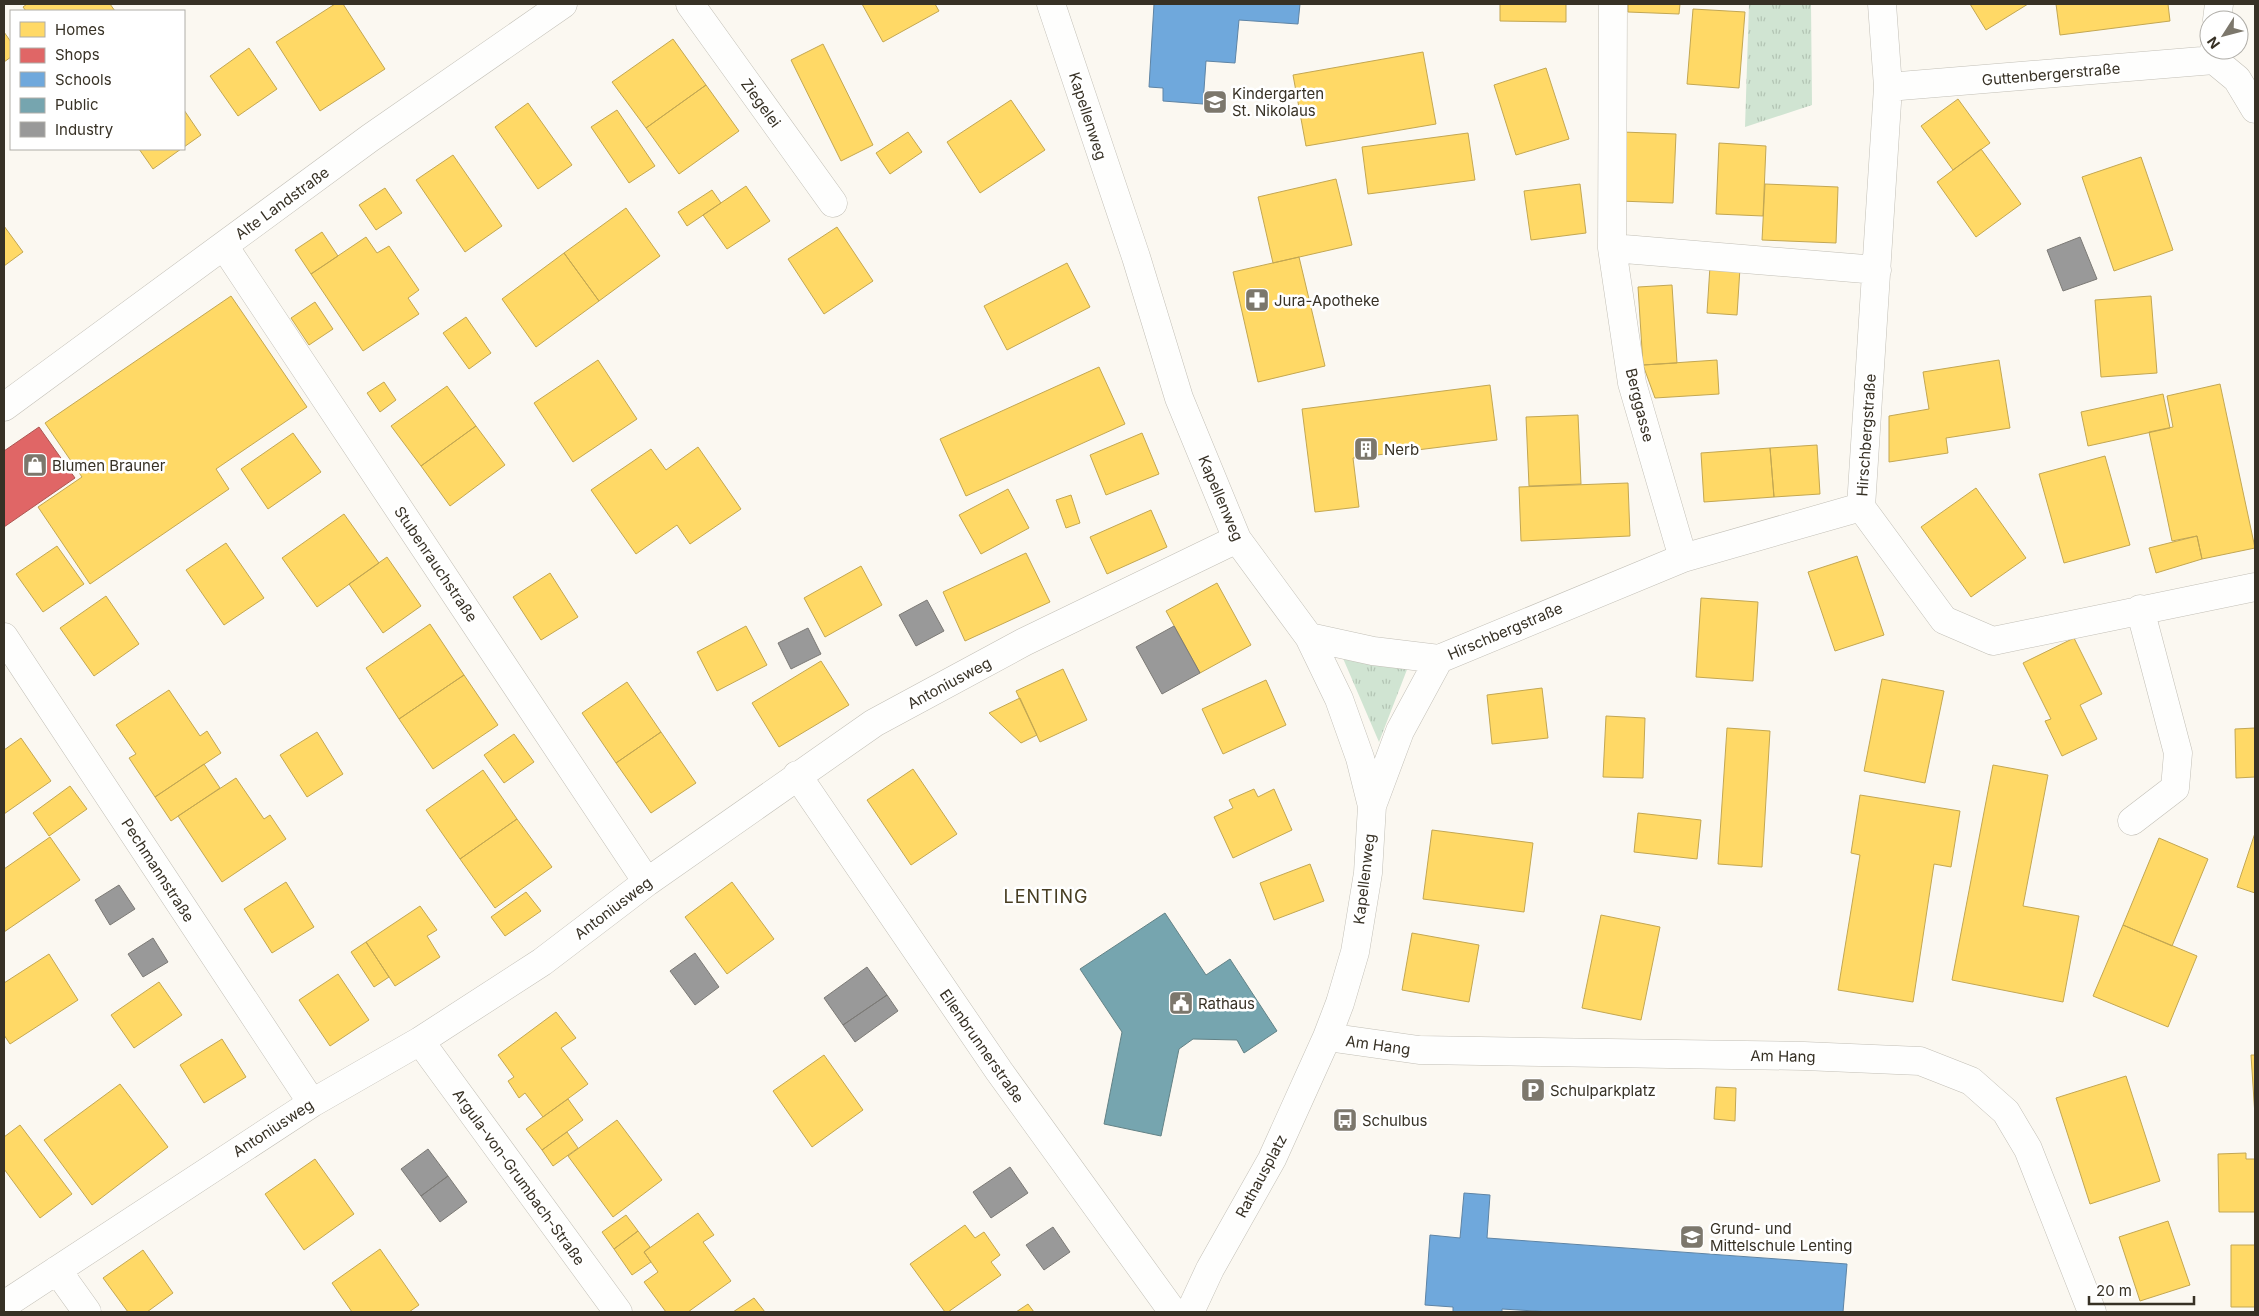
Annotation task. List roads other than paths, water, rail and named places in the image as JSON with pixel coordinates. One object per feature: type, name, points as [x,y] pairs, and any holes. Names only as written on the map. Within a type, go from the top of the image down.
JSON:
[{"type":"street","name":"Alte Landstraße","points":[[4,407],[370,138],[563,4]]},
{"type":"street","name":"Ziegelei","points":[[690,4],[833,203]]},
{"type":"street","name":"Kapellenweg","points":[[1051,4],[1136,257],[1179,398],[1237,539],[1309,637],[1339,698],[1360,758],[1372,806],[1368,873],[1355,952],[1327,1037]]},
{"type":"street","name":"Berggasse","points":[[1613,4],[1612,248],[1632,383],[1683,558]]},
{"type":"street","name":"Hirschbergstraße","points":[[1309,637],[1373,651],[1439,659],[1683,558],[1861,507],[1888,87],[1882,4]]},
{"type":"street","name":"Guttenbergerstraße","points":[[1888,87],[2199,56]]},
{"type":"street","name":"Guttenbergerstraße","points":[[2219,60],[2237,79],[2255,109]]},
{"type":"street","name":"Stubenrauchstraße","points":[[224,246],[647,882]]},
{"type":"street","points":[[1612,248],[1877,270]]},
{"type":"street","points":[[1861,507],[1944,620],[1993,641],[2255,586]]},
{"type":"street","name":"Antoniusweg","points":[[4,1305],[312,1103],[420,1041],[542,962],[647,882],[797,775],[874,723],[1024,642],[1237,539]]},
{"type":"street","points":[[2132,821],[2175,788],[2178,753],[2140,609]]},
{"type":"street","name":"Pechmannstraße","points":[[4,637],[312,1103]]},
{"type":"street","name":"Hirschbergstraße","points":[[1372,806],[1400,731],[1439,659]]},
{"type":"street","name":"Ellenbrunnerstraße","points":[[797,775],[999,1071],[1173,1312]]},
{"type":"street","name":"Rathausplatz","points":[[1190,1312],[1210,1269],[1272,1159],[1327,1037]]},
{"type":"street","name":"Am Hang","points":[[1327,1037],[1418,1050],[1804,1056],[1920,1061],[1971,1081],[2006,1112],[2028,1150],[2092,1312]]},
{"type":"street","name":"Argula-von-Grumbach-Straße","points":[[420,1041],[618,1312]]},
{"type":"street","points":[[56,1270],[87,1312]]},
{"type":"place","name":"Kindergarten St. Nikolaus","points":[[1215,102]]},
{"type":"place","name":"Jura-Apotheke","points":[[1257,300]]},
{"type":"place","name":"Nerb","points":[[1366,449]]},
{"type":"place","name":"Blumen Brauner","points":[[35,465]]},
{"type":"place","name":"Rathaus","points":[[1181,1003]]},
{"type":"place","name":"Schulparkplatz","points":[[1533,1090]]},
{"type":"place","name":"Schulbus","points":[[1345,1120]]},
{"type":"place","name":"Grund- und Mittelschule Lenting","points":[[1692,1237]]},
{"type":"district","name":"LENTING","points":[[1046,896]]}]
